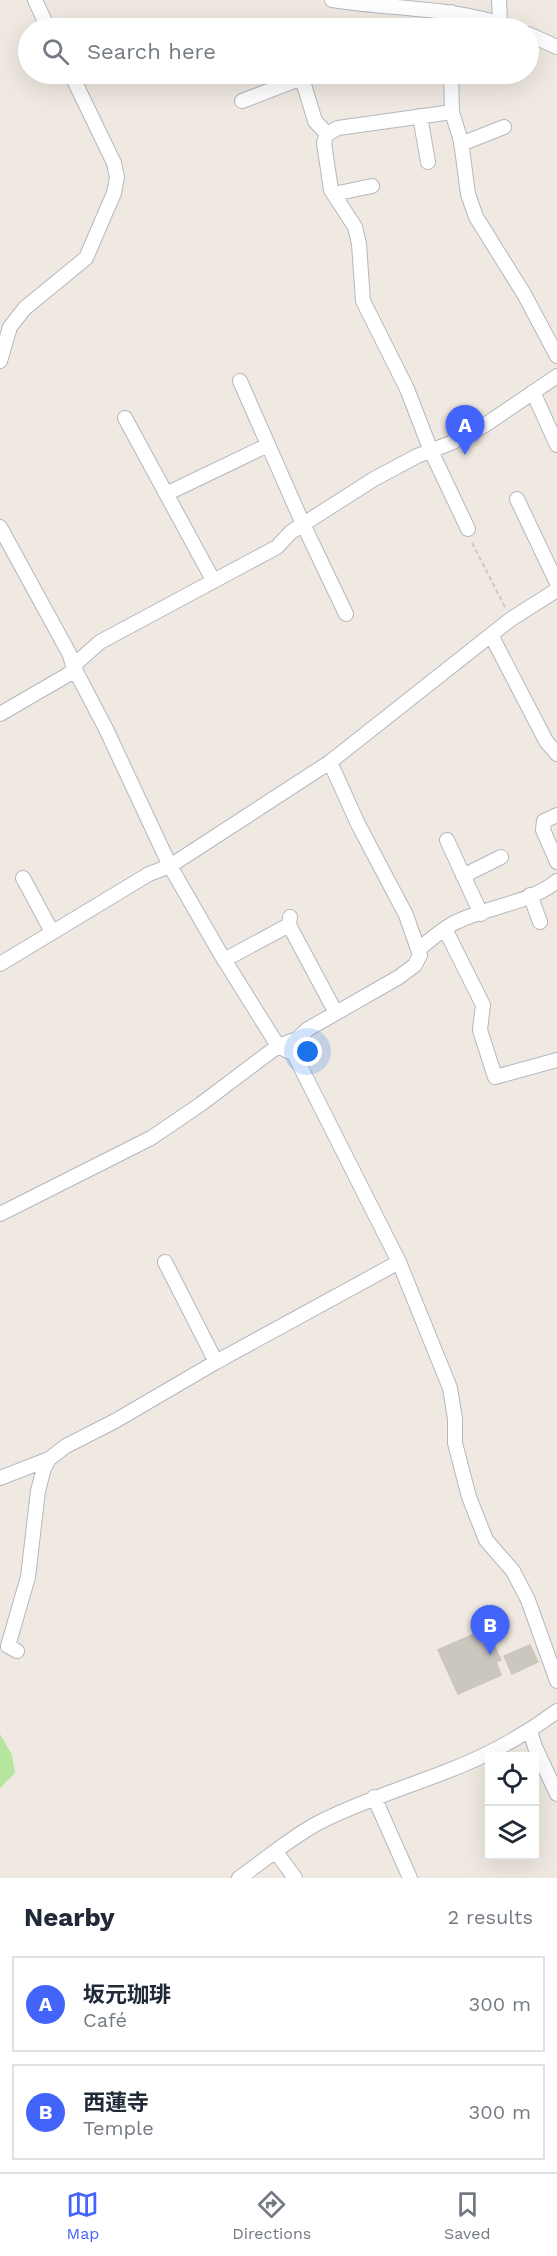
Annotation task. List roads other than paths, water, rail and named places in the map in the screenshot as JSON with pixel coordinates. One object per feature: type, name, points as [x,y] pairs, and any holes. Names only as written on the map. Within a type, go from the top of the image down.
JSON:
[{"type":"street","points":[[34,0],[43,18]]},
{"type":"street","points":[[332,0],[402,4],[478,18]]},
{"type":"street","points":[[500,0],[500,18]]},
{"type":"street","points":[[451,12],[451,18]]},
{"type":"street","points":[[539,39],[557,47]]},
{"type":"street","points":[[0,361],[10,327],[25,308],[86,258],[114,192],[117,177],[114,163],[76,84]]},
{"type":"street","points":[[242,101],[287,84]]},
{"type":"street","points":[[309,84],[315,121],[327,134]]},
{"type":"street","points":[[451,84],[452,112],[461,144],[468,194],[476,217],[524,294],[557,356]]},
{"type":"street","points":[[452,112],[338,128],[327,134],[324,143],[331,190],[355,227],[359,244],[363,301],[407,389],[431,451],[468,529]]},
{"type":"street","points":[[420,116],[428,162]]},
{"type":"street","points":[[461,144],[504,127]]},
{"type":"street","points":[[334,194],[372,186]]},
{"type":"street","points":[[0,714],[74,668],[100,642],[277,547],[291,532],[374,479],[485,425],[557,376]]},
{"type":"street","points":[[240,381],[303,525],[346,614]]},
{"type":"street","points":[[533,392],[557,445]]},
{"type":"street","points":[[125,418],[213,580]]},
{"type":"street","points":[[166,494],[268,445]]},
{"type":"street","points":[[517,498],[557,583]]},
{"type":"street","points":[[0,527],[70,655],[74,668],[106,729],[170,866],[224,960],[278,1046],[294,1054],[399,1262],[450,1388],[455,1419],[455,1443],[469,1497],[486,1540],[513,1571],[528,1600],[557,1681]]},
{"type":"street","points":[[0,964],[149,874],[170,866],[330,762],[511,619],[557,590]]},
{"type":"street","points":[[491,635],[546,741],[557,754]]},
{"type":"street","points":[[0,1214],[151,1138],[278,1046],[297,1039],[308,1029],[415,965],[420,955],[406,915],[358,824],[330,762]]},
{"type":"street","points":[[557,815],[544,821],[543,830],[557,862]]},
{"type":"street","points":[[447,840],[481,914]]},
{"type":"street","points":[[464,876],[501,857]]},
{"type":"street","points":[[23,878],[52,932]]},
{"type":"street","points":[[418,950],[456,922],[530,895],[557,881]]},
{"type":"street","points":[[530,895],[540,922]]},
{"type":"street","points":[[224,960],[289,921],[336,1014]]},
{"type":"street","points":[[445,929],[483,1005],[480,1030],[495,1077],[557,1060]]},
{"type":"street","points":[[165,1262],[216,1362]]},
{"type":"street","points":[[0,1478],[49,1459],[66,1446],[116,1421],[216,1362],[399,1262]]},
{"type":"street","points":[[17,1651],[8,1646],[28,1577],[38,1491],[44,1468],[49,1459]]},
{"type":"street","points":[[239,1878],[320,1822],[374,1797],[446,1772],[497,1749],[530,1731],[557,1712]]},
{"type":"street","points":[[530,1731],[557,1794]]},
{"type":"street","points":[[374,1797],[410,1878]]},
{"type":"street","points":[[276,1852],[295,1878]]},
{"type":"place","name":"坂元珈琲","points":[[465,455]]},
{"type":"place","name":"西蓮寺","points":[[490,1655]]}]
